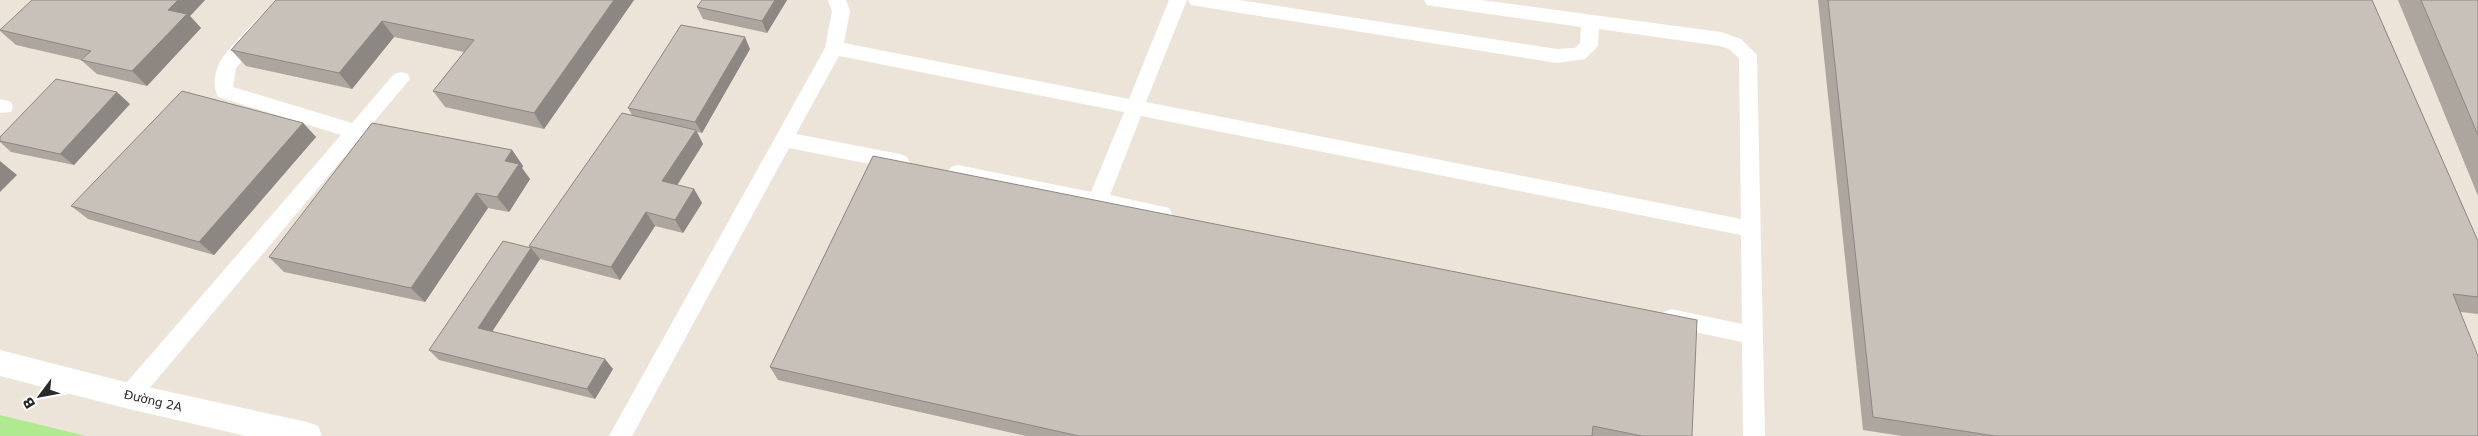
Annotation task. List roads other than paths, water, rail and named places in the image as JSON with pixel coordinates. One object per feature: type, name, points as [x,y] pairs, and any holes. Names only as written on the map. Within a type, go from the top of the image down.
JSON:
[{"type":"street","name":"Đường 2A","points":[[0,363],[129,396],[308,436]]},
{"type":"lane","points":[[286,0],[227,65],[223,83],[225,92],[355,132]]},
{"type":"lane","points":[[620,436],[834,48],[841,11],[837,0]]},
{"type":"lane","points":[[1098,200],[1178,0]]},
{"type":"lane","points":[[1197,0],[1557,56],[1579,54],[1589,46],[1591,20]]},
{"type":"lane","points":[[1433,0],[1591,20],[1722,40],[1735,44],[1748,55],[1754,436]]},
{"type":"lane","points":[[834,48],[1750,229]]},
{"type":"lane","points":[[129,396],[401,79]]},
{"type":"lane","points":[[784,139],[1184,218]]},
{"type":"lane","points":[[1655,315],[1752,335]]}]
